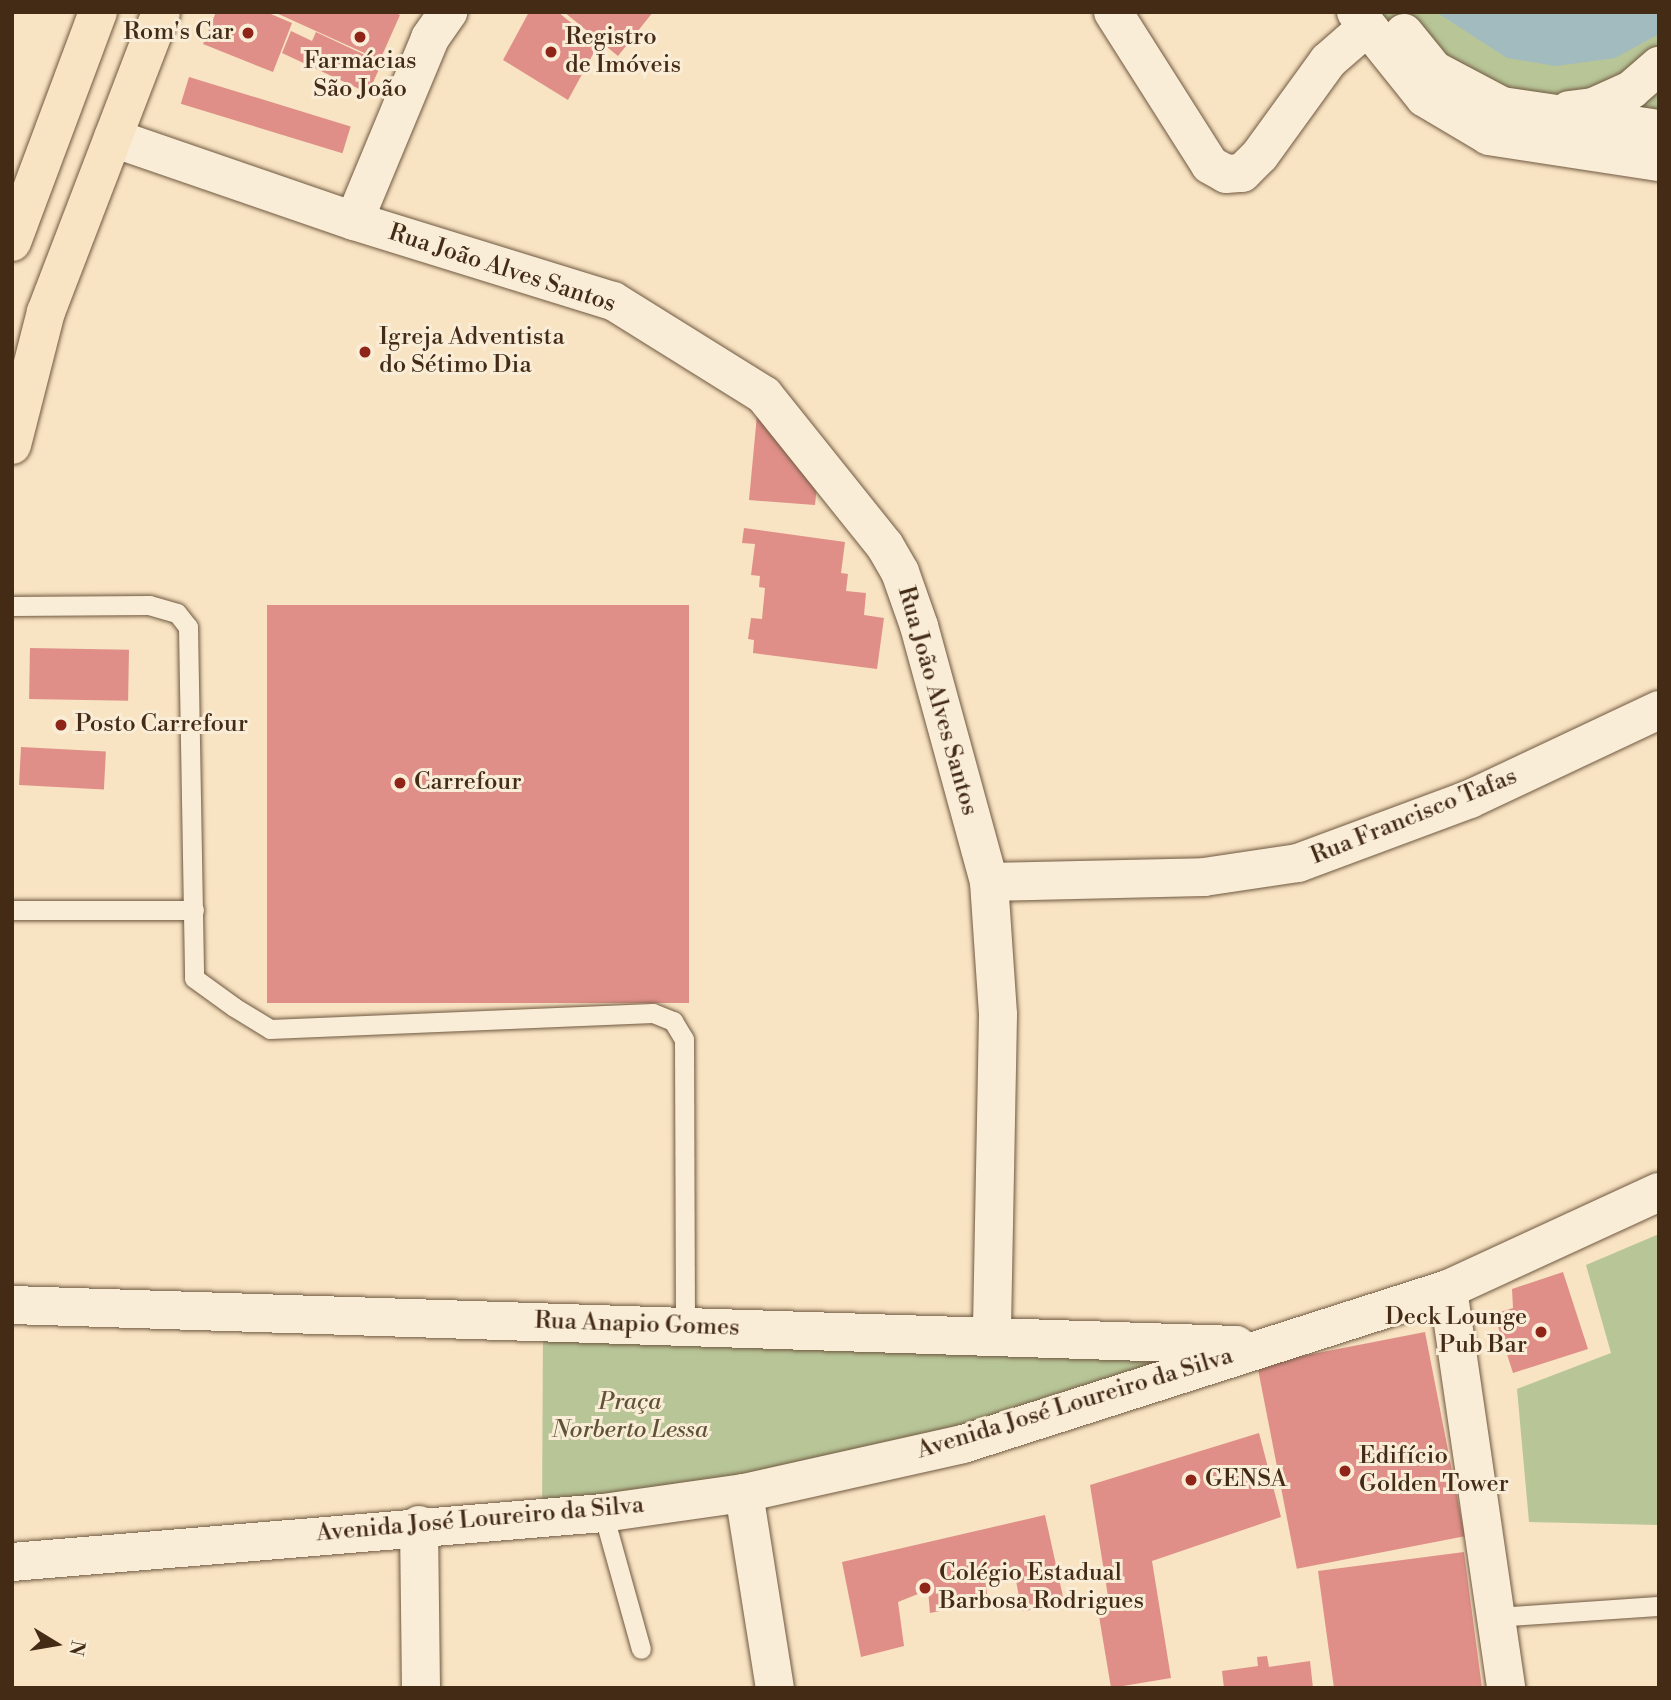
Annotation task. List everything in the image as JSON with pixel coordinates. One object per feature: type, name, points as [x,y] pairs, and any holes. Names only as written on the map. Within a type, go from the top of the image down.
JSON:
[{"type":"main road","points":[[12,242],[98,12]]},
{"type":"main road","points":[[12,445],[22,364],[46,312],[161,12]]},
{"type":"street","points":[[354,221],[430,38],[448,12]]},
{"type":"street","points":[[1113,12],[1210,165],[1226,174],[1242,173],[1260,155],[1328,61],[1370,18]]},
{"type":"street","points":[[1370,18],[1434,70],[1502,106],[1659,129]]},
{"type":"street","points":[[1370,18],[1424,98],[1489,136],[1659,162]]},
{"type":"street","points":[[1547,113],[1593,107],[1631,90],[1659,66]]},
{"type":"street","name":"Rua João Alves Santos","points":[[113,138],[354,221],[613,301],[764,396],[846,495],[900,572],[989,882],[998,1015],[992,1335]]},
{"type":"street","name":"Rua Francisco Tafas","points":[[989,882],[1204,877],[1298,863],[1470,799],[1659,710]]},
{"type":"street","name":"Avenida José Loureiro da Silva","points":[[12,1562],[419,1525],[603,1513],[744,1493],[963,1444],[1262,1346],[1448,1289],[1659,1192]]},
{"type":"street","points":[[1448,1289],[1506,1688]]},
{"type":"street","name":"Rua Anapio Gomes","points":[[12,1305],[992,1335],[1262,1346]]},
{"type":"street","points":[[744,1493],[775,1688]]},
{"type":"street","points":[[419,1525],[421,1688]]},
{"type":"lane","points":[[12,606],[149,605],[177,613],[188,627],[194,978],[270,1029],[653,1013],[673,1021],[684,1039],[685,1327]]},
{"type":"lane","points":[[12,910],[194,910]]},
{"type":"lane","points":[[603,1513],[641,1649]]},
{"type":"lane","points":[[1496,1617],[1659,1606]]},
{"type":"green space","points":[[1369,12],[1659,12],[1659,118],[1491,116]]},
{"type":"green space","points":[[1659,1234],[1659,1525],[1529,1522],[1517,1389],[1611,1353],[1586,1265]]},
{"type":"green space","name":"Praça Norberto Lessa","points":[[543,1327],[1250,1348],[959,1444],[542,1519]]},
{"type":"water","points":[[1436,12],[1659,12],[1659,34],[1615,58],[1556,66],[1507,58]]},
{"type":"building","name":"Rom's Car","points":[[216,12],[266,12],[292,23],[273,72],[203,44]]},
{"type":"building","name":"Farmácias São João","points":[[274,12],[394,12],[400,15],[380,60]]},
{"type":"building","name":"Registro de Imóveis","points":[[529,12],[558,12],[598,45],[568,100],[503,60]]},
{"type":"building","points":[[564,12],[653,12],[618,56]]},
{"type":"building","points":[[291,31],[312,41],[316,32],[382,63],[368,93],[282,53]]},
{"type":"building","points":[[189,77],[351,126],[342,153],[181,104]]},
{"type":"building","points":[[757,415],[817,486],[815,505],[749,500]]},
{"type":"building","points":[[744,528],[845,542],[841,573],[848,574],[846,591],[866,593],[864,615],[884,618],[877,669],[753,653],[754,640],[748,639],[751,618],[762,619],[765,588],[759,587],[760,576],[751,575],[755,544],[742,543]]},
{"type":"building","points":[[267,605],[689,605],[689,1003],[267,1003]]},
{"type":"building","points":[[30,648],[129,650],[128,701],[29,699]]},
{"type":"building","points":[[21,747],[106,751],[104,789],[19,785]]},
{"type":"building","name":"Deck Lounge Pub Bar","points":[[1563,1272],[1588,1349],[1513,1373],[1494,1314],[1513,1308],[1512,1289]]},
{"type":"building","points":[[1425,1332],[1465,1536],[1297,1569],[1257,1365]]},
{"type":"building","points":[[1259,1433],[1281,1517],[1152,1561],[1171,1678],[1111,1688],[1096,1598],[1108,1596],[1090,1485]]},
{"type":"building","points":[[1045,1515],[1065,1606],[1022,1611],[1014,1571],[985,1579],[988,1601],[930,1613],[928,1590],[898,1602],[904,1646],[861,1657],[842,1562]]},
{"type":"building","points":[[1464,1552],[1482,1688],[1334,1688],[1318,1571]]},
{"type":"building","points":[[1267,1656],[1269,1667],[1310,1661],[1313,1688],[1224,1688],[1222,1671],[1258,1666],[1257,1657]]},
{"type":"place","name":"Rom's Car","points":[[248,33]]},
{"type":"place","name":"Farmácias São João","points":[[360,37]]},
{"type":"place","name":"Registro de Imóveis","points":[[551,52]]},
{"type":"place","name":"Igreja Adventista do Sétimo Dia","points":[[365,352]]},
{"type":"place","name":"Posto Carrefour","points":[[61,725]]},
{"type":"place","name":"Carrefour","points":[[400,783]]},
{"type":"place","name":"Deck Lounge Pub Bar","points":[[1541,1332]]},
{"type":"place","name":"Edifício Golden Tower","points":[[1345,1471]]},
{"type":"place","name":"GENSA","points":[[1191,1480]]},
{"type":"place","name":"Colégio Estadual Barbosa Rodrigues","points":[[925,1588]]}]
